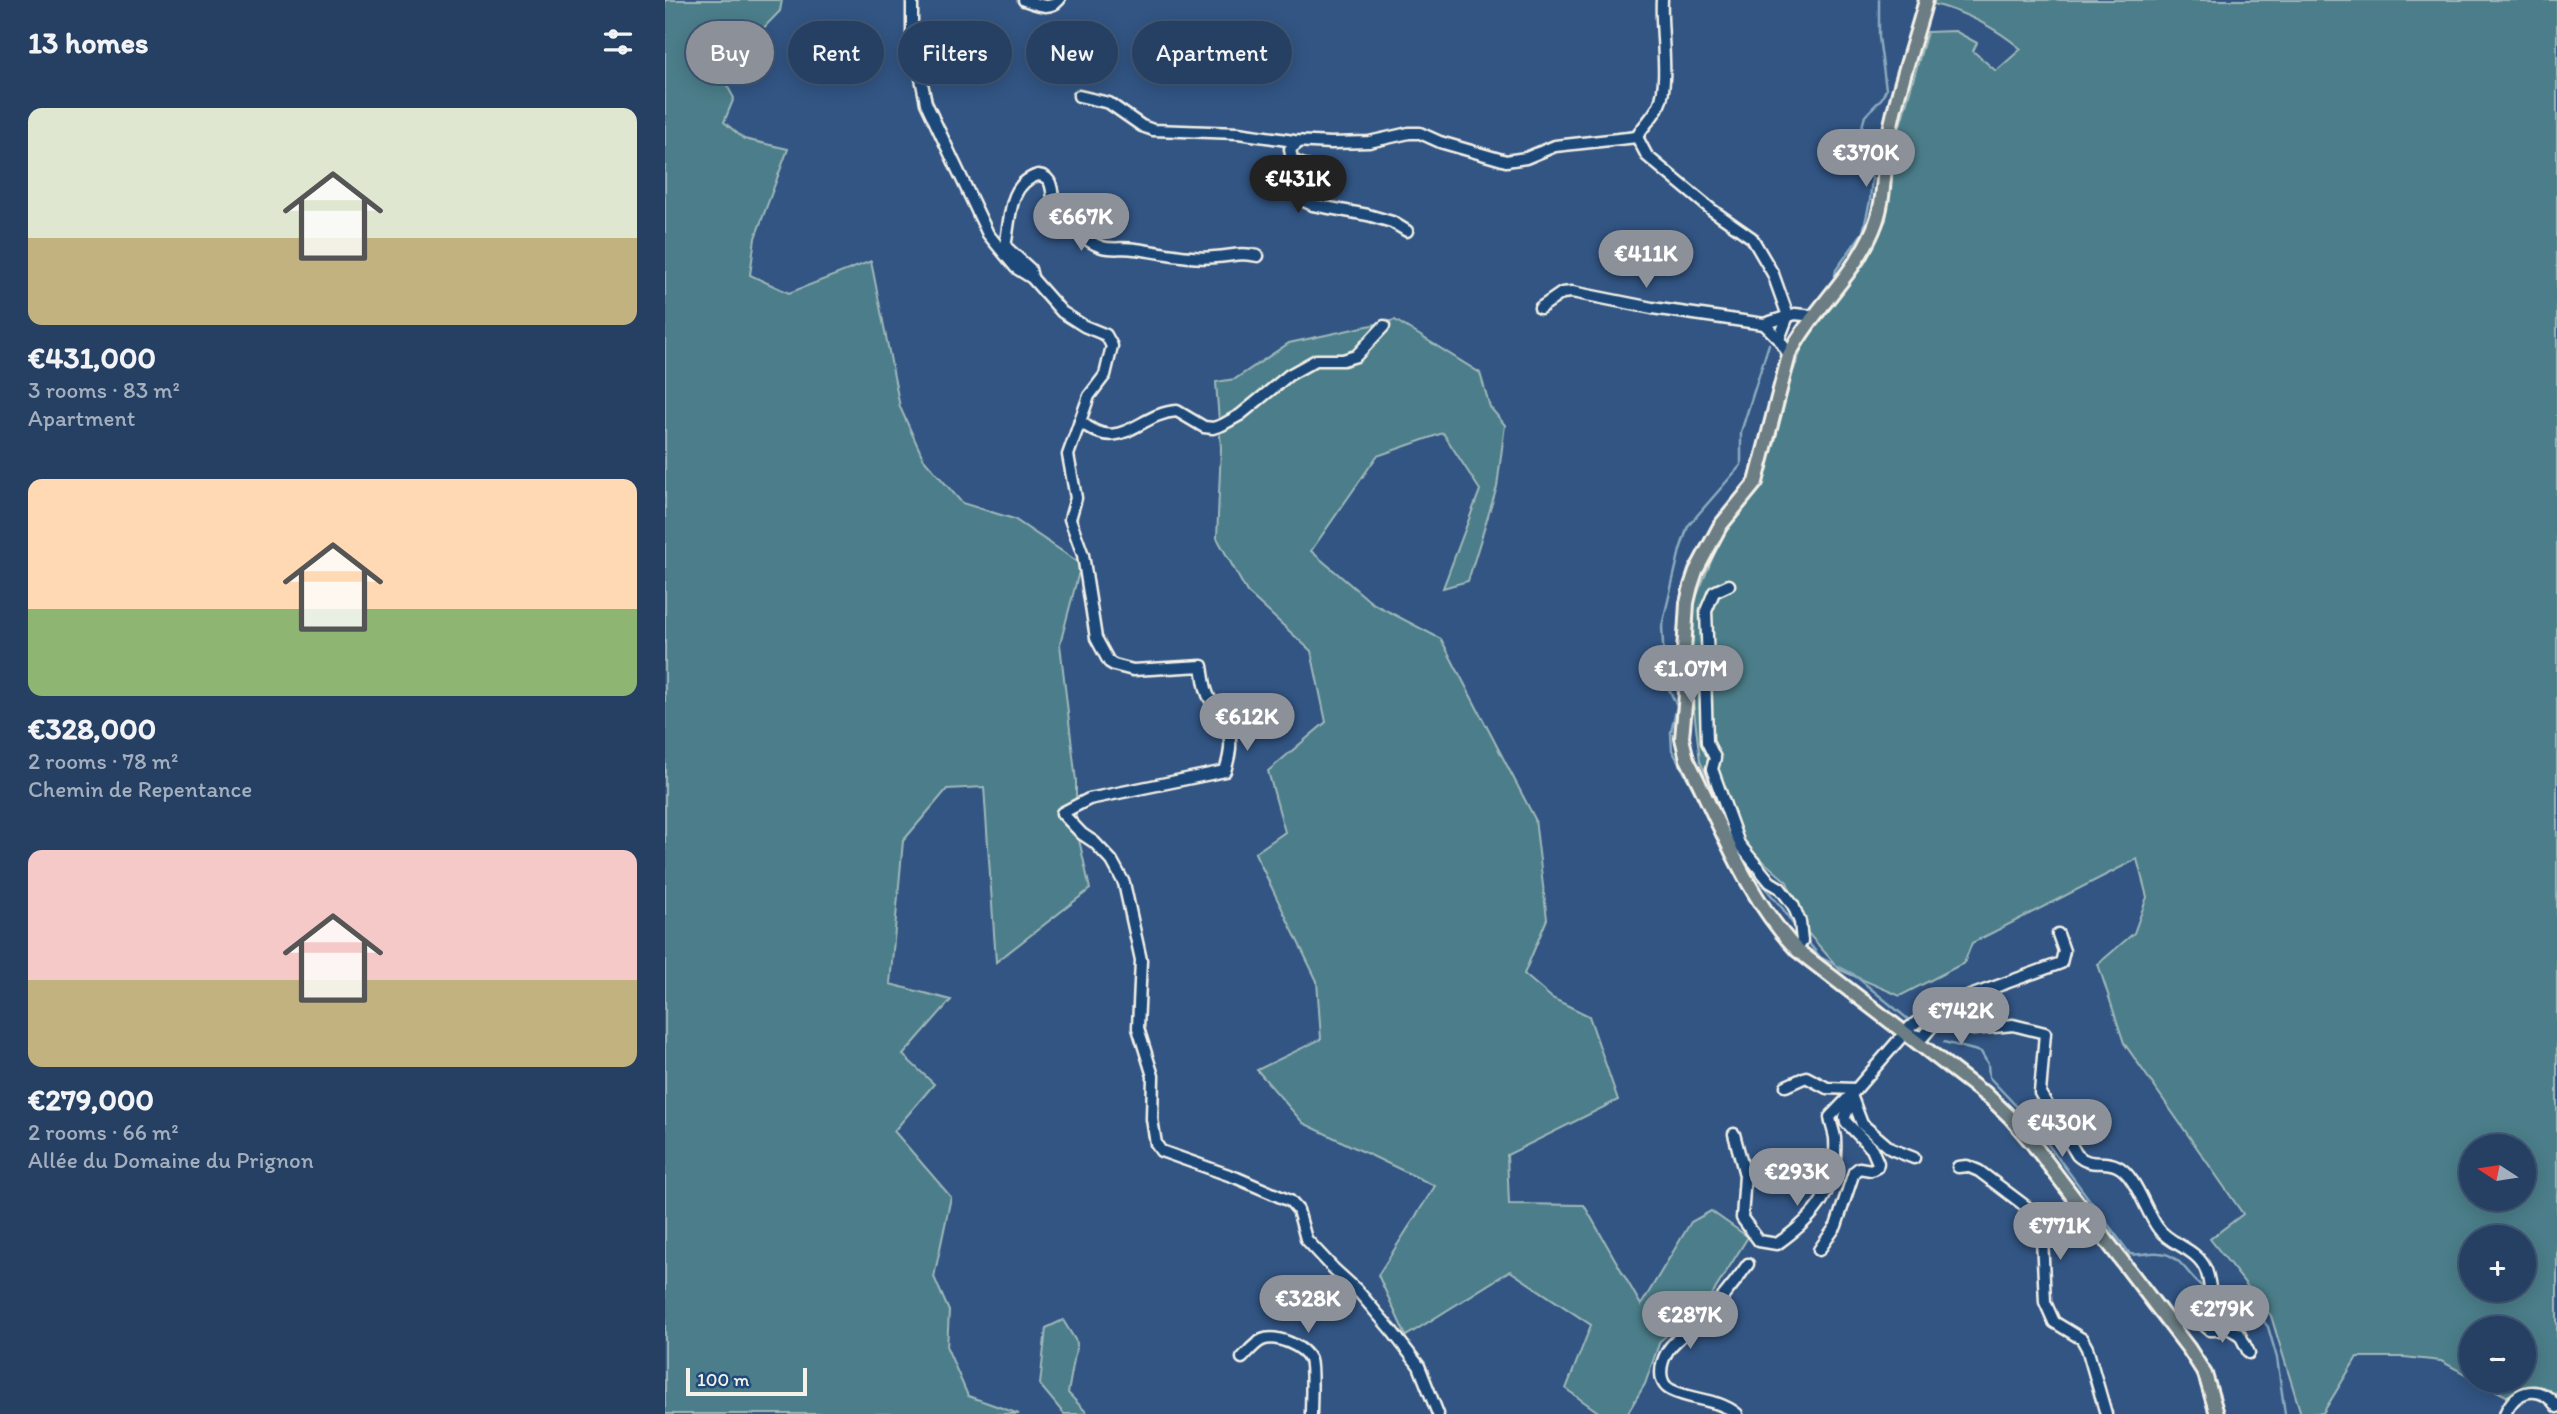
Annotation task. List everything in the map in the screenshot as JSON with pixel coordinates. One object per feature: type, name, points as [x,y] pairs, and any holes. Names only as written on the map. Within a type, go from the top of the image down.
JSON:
[{"type":"main road","points":[[1926,0],[1891,128],[1878,220],[1855,264],[1798,337],[1789,355],[1756,482],[1720,526],[1696,571],[1687,603],[1683,748],[1735,846],[1762,907],[1797,950],[1828,974],[1910,1027],[1987,1096]]},
{"type":"main road","points":[[1910,1027],[1925,1034],[2033,1144],[2189,1349],[2205,1374],[2217,1414]]},
{"type":"street","points":[[912,0],[912,34],[926,103],[988,234],[1016,268],[1033,278],[1062,312],[1084,326],[1106,335],[1112,345],[1105,375],[1089,396],[1068,455],[1076,498],[1069,519],[1083,555],[1096,638],[1109,662],[1114,665],[1133,670],[1202,666],[1208,697],[1228,726],[1231,750],[1225,771],[1089,799],[1062,813],[1112,861],[1123,883],[1141,960],[1138,1028],[1153,1076],[1152,1119],[1156,1144],[1161,1151],[1237,1178],[1290,1201],[1298,1210],[1306,1239],[1366,1300],[1419,1366],[1438,1414]]},
{"type":"street","points":[[1024,0],[1045,7],[1055,5],[1059,0]]},
{"type":"street","points":[[1637,137],[1659,106],[1663,90],[1662,0]]},
{"type":"street","points":[[1079,96],[1109,103],[1142,126],[1153,130],[1238,134],[1299,142],[1369,142],[1419,133],[1440,142],[1506,161],[1526,158],[1555,146],[1637,137]]},
{"type":"street","points":[[1637,137],[1647,156],[1711,210],[1752,238],[1773,274],[1788,316],[1779,339]]},
{"type":"street","points":[[1299,142],[1290,149],[1292,159],[1315,170],[1325,180],[1319,184],[1297,178],[1292,186],[1301,200],[1392,222],[1407,231]]},
{"type":"street","points":[[1033,278],[1030,269],[1005,246],[1014,195],[1024,182],[1038,175],[1048,179],[1052,185],[1055,204],[1067,220],[1083,236],[1103,247],[1132,248],[1192,257],[1215,258],[1240,252],[1258,256]]},
{"type":"street","points":[[1540,308],[1562,293],[1572,292],[1764,324],[1795,314],[1814,316]]},
{"type":"street","points":[[1764,324],[1779,339],[1789,355]]},
{"type":"street","points":[[1080,421],[1090,430],[1110,436],[1140,426],[1156,415],[1177,411],[1203,427],[1213,428],[1240,415],[1289,376],[1316,360],[1343,360],[1356,356],[1384,326]]},
{"type":"street","points":[[1729,585],[1714,593],[1706,611],[1707,742],[1715,758],[1712,769],[1735,846],[1770,882],[1780,888],[1793,905],[1800,922],[1802,941],[1797,950]]},
{"type":"street","points":[[1925,1034],[1946,1010],[1970,996],[2061,963],[2064,951],[2058,934]]},
{"type":"street","points":[[1734,1134],[1745,1175],[1742,1218],[1759,1241],[1777,1244],[1815,1213],[1824,1200],[1833,1165],[1835,1140],[1830,1117],[1910,1027],[1929,1013],[1973,1029],[2013,1024],[2045,1033],[2040,1093],[2077,1154],[2084,1162],[2116,1166],[2127,1174],[2159,1230],[2192,1252],[2205,1268],[2212,1312],[2207,1316],[2206,1326],[2214,1331],[2223,1325],[2239,1335],[2249,1353]]},
{"type":"street","points":[[1786,1086],[1806,1077],[1827,1088],[1853,1094]]},
{"type":"street","points":[[1853,1094],[1862,1124],[1891,1149],[1914,1158]]},
{"type":"street","points":[[1819,1250],[1836,1226],[1854,1172],[1859,1168],[1871,1170],[1877,1167],[1878,1163],[1872,1149],[1846,1122],[1845,1117],[1853,1094]]},
{"type":"street","points":[[1958,1167],[1966,1166],[1979,1171],[2032,1212],[2042,1238],[2045,1302],[2054,1322],[2081,1339],[2087,1348],[2106,1414]]},
{"type":"street","points":[[1737,1414],[1715,1401],[1693,1399],[1669,1390],[1660,1373],[1667,1351],[1716,1305],[1748,1264]]},
{"type":"street","points":[[1242,1358],[1260,1341],[1268,1338],[1305,1351],[1312,1371],[1311,1414]]},
{"type":"street","points":[[2505,1414],[2519,1394],[2527,1392],[2552,1400],[2557,1407]]},
{"type":"green space","points":[[665,0],[782,0],[780,11],[770,21],[686,21],[686,84],[726,84],[734,98],[724,122],[744,139],[788,149],[755,238],[750,275],[789,293],[871,261],[900,407],[923,458],[962,503],[1014,519],[1081,564],[1060,644],[1076,781],[1076,826],[1090,889],[996,962],[984,787],[947,789],[903,841],[890,984],[951,1000],[903,1055],[934,1084],[894,1131],[951,1197],[934,1277],[949,1311],[947,1348],[968,1396],[1019,1414],[665,1414]]},
{"type":"green space","points":[[1931,0],[2557,0],[2557,1393],[2536,1390],[2536,1316],[2459,1316],[2459,1371],[2441,1361],[2404,1357],[2357,1357],[2323,1413],[2301,1414],[2271,1316],[2210,1239],[2243,1214],[2124,1043],[2098,964],[2134,933],[2147,897],[2137,859],[1972,943],[1964,963],[1900,996],[1840,970],[1807,932],[1787,882],[1732,834],[1700,761],[1691,684],[1692,607],[1720,540],[1763,482],[1778,410],[1805,341],[1865,263],[1886,220],[1893,150],[1927,32],[1955,31],[1977,43],[1973,51],[1996,71],[2021,49],[2000,33],[1955,11],[1930,3]]},
{"type":"green space","points":[[1395,320],[1480,373],[1490,407],[1505,425],[1497,487],[1468,581],[1443,588],[1480,490],[1443,433],[1377,456],[1311,551],[1372,603],[1441,639],[1535,819],[1547,919],[1524,974],[1552,998],[1589,1016],[1618,1100],[1507,1155],[1509,1204],[1584,1205],[1641,1305],[1691,1222],[1711,1211],[1748,1237],[1708,1301],[1660,1341],[1645,1384],[1627,1414],[1601,1414],[1566,1389],[1591,1325],[1510,1271],[1406,1336],[1378,1275],[1435,1186],[1303,1123],[1257,1070],[1321,1039],[1317,981],[1255,853],[1285,832],[1268,771],[1326,722],[1311,651],[1247,592],[1217,538],[1221,448],[1216,382],[1235,379],[1289,343]]},
{"type":"green space","points":[[1063,1320],[1077,1343],[1068,1393],[1088,1414],[1064,1414],[1040,1385],[1046,1328]]},
{"type":"waterway","points":[[1834,281],[1836,270],[1863,232],[1870,201],[1872,177],[1860,134],[1865,116],[1882,98],[1886,89],[1879,37],[1879,0]]},
{"type":"waterway","points":[[1711,822],[1672,750],[1671,732],[1677,706],[1665,681],[1662,626],[1688,526],[1741,465],[1741,432],[1769,344]]},
{"type":"waterway","points":[[1745,864],[1797,930]]},
{"type":"waterway","points":[[1808,942],[1820,957],[1853,974],[1909,1020]]},
{"type":"waterway","points":[[1944,1042],[1981,1052],[1988,1064],[1989,1077],[2032,1123],[2130,1254],[2167,1254],[2179,1262],[2204,1288]]},
{"type":"waterway","points":[[2215,1289],[2247,1299],[2268,1327],[2277,1358],[2285,1414]]}]
